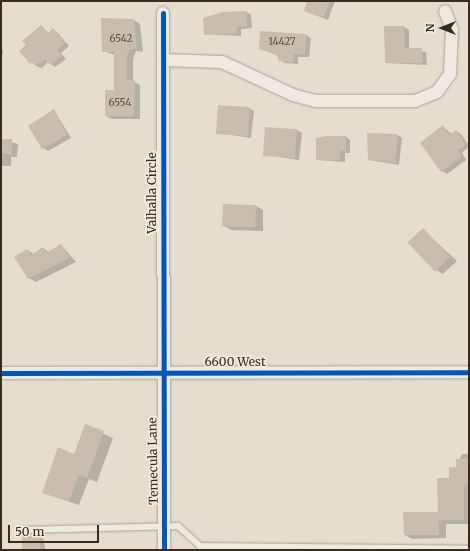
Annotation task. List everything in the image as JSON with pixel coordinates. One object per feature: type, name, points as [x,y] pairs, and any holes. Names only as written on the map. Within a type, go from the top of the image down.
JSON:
[{"type":"street","points":[[163,60],[222,62],[293,95],[316,101],[415,101],[437,92],[450,74],[452,30],[445,10]]},
{"type":"street","name":"Valhalla Circle","points":[[162,372],[163,13]]},
{"type":"street","name":"Temecula Lane","points":[[162,372],[164,550]]},
{"type":"street","name":"6600 West","points":[[1,373],[469,372]]},
{"type":"lane","points":[[24,530],[178,526],[200,546],[469,549]]},
{"type":"building","points":[[307,1],[330,1],[323,18],[304,11]]},
{"type":"building","points":[[247,11],[247,26],[237,27],[237,33],[204,35],[203,18],[222,12]]},
{"type":"building","points":[[101,18],[134,19],[137,49],[130,49],[127,55],[127,80],[135,80],[134,116],[105,116],[105,90],[114,90],[114,52],[102,52]]},
{"type":"building","points":[[41,25],[48,33],[53,28],[65,43],[57,50],[62,56],[50,65],[45,59],[36,66],[33,62],[30,64],[19,51],[26,45],[22,41]]},
{"type":"building","points":[[384,26],[404,26],[405,48],[422,48],[422,63],[385,63]]},
{"type":"building","points":[[260,31],[306,34],[305,55],[294,54],[293,62],[279,61],[276,54],[259,49]]},
{"type":"building","points":[[218,105],[250,107],[248,136],[216,134]]},
{"type":"building","points":[[54,109],[67,135],[42,149],[28,126]]},
{"type":"building","points":[[443,125],[449,135],[456,130],[466,145],[458,150],[462,157],[441,172],[420,143]]},
{"type":"building","points":[[265,127],[297,129],[295,158],[263,156]]},
{"type":"building","points":[[367,133],[398,134],[395,163],[368,160]]},
{"type":"building","points":[[326,136],[346,136],[346,151],[340,151],[340,160],[316,160],[316,138]]},
{"type":"building","points":[[1,139],[12,139],[12,154],[1,154]]},
{"type":"building","points":[[223,204],[256,205],[255,227],[222,226]]},
{"type":"building","points":[[423,228],[450,257],[435,272],[408,242]]},
{"type":"building","points":[[61,244],[69,258],[28,279],[14,257],[27,249],[31,255],[43,247],[46,253]]},
{"type":"building","points":[[85,424],[104,431],[87,478],[79,475],[69,501],[42,493],[58,447],[74,454]]},
{"type":"building","points":[[456,459],[469,459],[469,484],[464,484],[464,520],[439,520],[439,535],[404,535],[403,512],[438,512],[437,478],[449,478],[449,467],[456,467]]},
{"type":"building","points":[[22,536],[40,536],[40,550],[22,550]]},
{"type":"cycle path","points":[[163,13],[164,550]]},
{"type":"cycle path","points":[[1,373],[469,372]]}]
